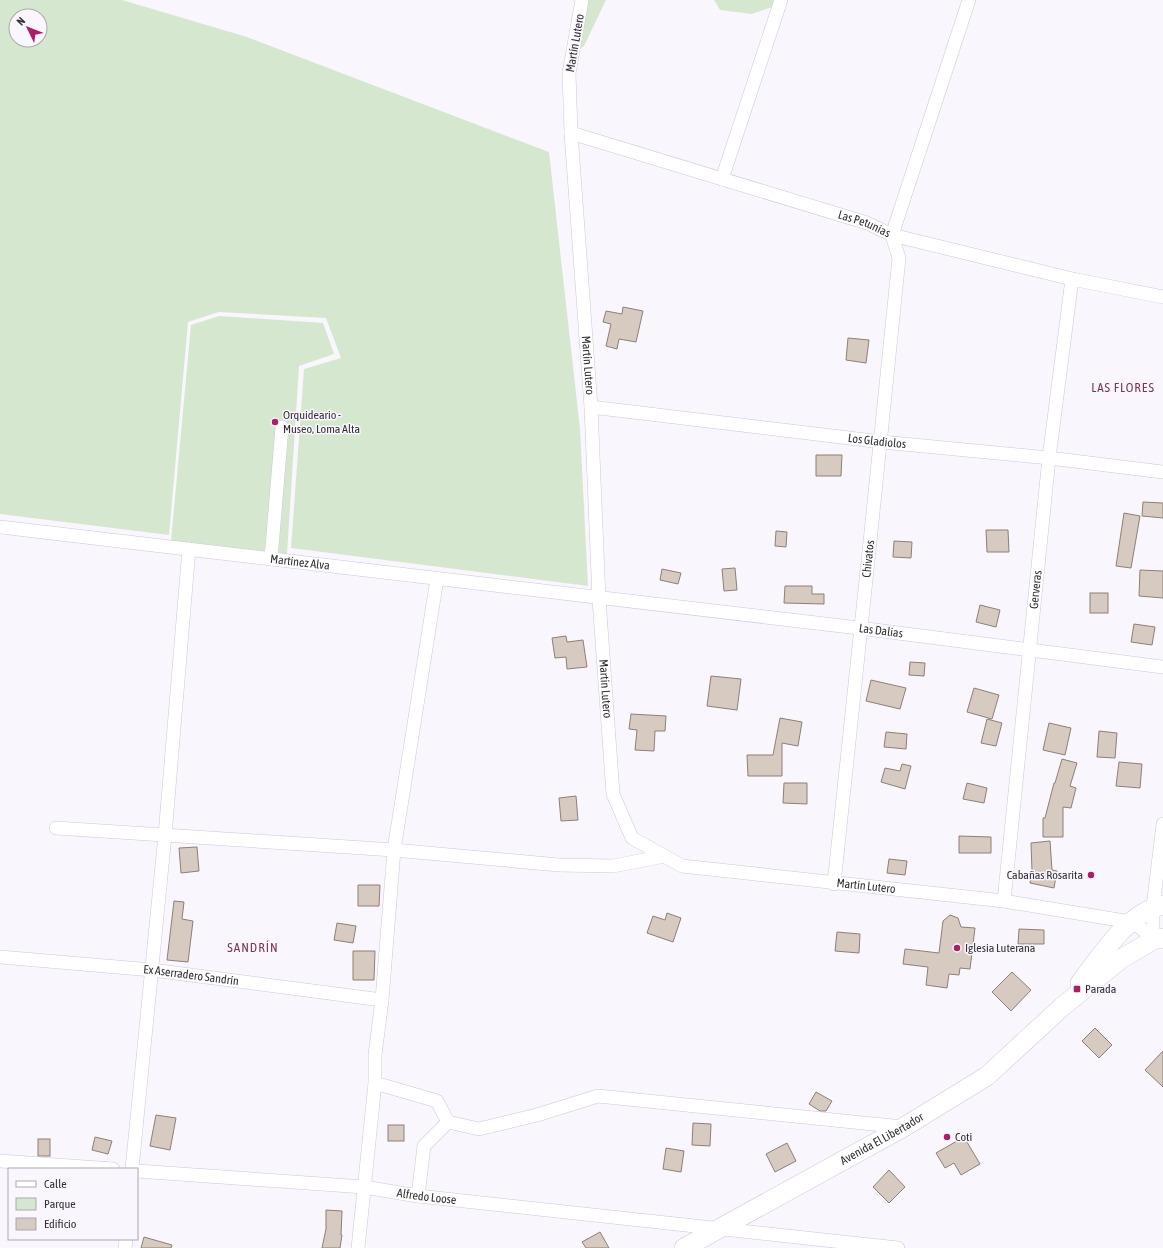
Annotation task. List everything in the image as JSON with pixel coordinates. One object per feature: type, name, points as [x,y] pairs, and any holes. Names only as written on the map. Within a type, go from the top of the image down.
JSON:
[{"type":"main road","name":"Avenida El Libertador","points":[[1063,1006],[1109,945],[1131,922],[1158,906]]},
{"type":"main road","name":"Avenida El Libertador","points":[[684,1248],[716,1229],[904,1127],[987,1076],[1063,1006],[1121,959],[1158,939]]},
{"type":"street","name":"Martín Lutero","points":[[582,0],[569,73],[571,133],[591,408],[599,599],[613,794],[632,838],[682,866],[834,884],[1004,901],[1131,922],[1158,939]]},
{"type":"street","points":[[722,179],[782,0]]},
{"type":"street","points":[[892,236],[969,0]]},
{"type":"street","name":"Las Petunias","points":[[571,133],[867,223],[892,236],[1072,279],[1163,297]]},
{"type":"street","name":"Chivatos","points":[[834,884],[859,628],[882,442],[899,258],[892,236]]},
{"type":"street","name":"Gerveras","points":[[1004,901],[1031,650],[1049,458],[1072,279]]},
{"type":"street","name":"Los Gladiolos","points":[[591,408],[882,442],[1049,458],[1163,472]]},
{"type":"street","points":[[272,559],[282,427]]},
{"type":"street","name":"Martínez Alva","points":[[0,527],[599,599]]},
{"type":"street","points":[[132,1168],[165,835],[189,549]]},
{"type":"street","points":[[358,1248],[375,1083],[375,1055],[382,1000],[394,850],[437,579]]},
{"type":"street","name":"Las Dalias","points":[[599,599],[859,628],[1163,667]]},
{"type":"street","points":[[1158,939],[1158,906],[1163,824]]},
{"type":"street","points":[[56,828],[394,850],[559,865],[613,866],[665,856]]},
{"type":"street","name":"Ex Aserradero Sandrín","points":[[0,957],[152,970],[382,1000]]},
{"type":"street","points":[[375,1083],[437,1101],[448,1122],[479,1129],[598,1096],[904,1127]]},
{"type":"street","points":[[418,1196],[424,1146],[448,1122]]},
{"type":"street","points":[[0,1161],[99,1168]]},
{"type":"street","name":"Alfredo Loose","points":[[138,1171],[364,1187],[418,1196],[898,1248]]},
{"type":"green space","points":[[0,0],[122,0],[247,37],[549,152],[580,429],[588,586],[291,548],[304,369],[341,358],[326,318],[219,312],[188,322],[169,535],[0,514]]},
{"type":"green space","points":[[587,0],[606,0],[584,46],[570,55]]},
{"type":"green space","points":[[714,0],[782,0],[781,4],[752,14],[720,10]]},
{"type":"green space","points":[[219,316],[323,323],[334,354],[299,366],[287,554],[267,554],[171,541],[191,325]]},
{"type":"building","points":[[623,307],[643,311],[636,342],[619,339],[617,349],[606,346],[611,324],[603,322],[606,311],[622,314]]},
{"type":"building","points":[[848,338],[869,340],[866,363],[846,360]]},
{"type":"building","points":[[816,455],[842,455],[841,476],[816,476]]},
{"type":"building","points":[[1143,502],[1163,503],[1163,518],[1142,516]]},
{"type":"building","points":[[1124,513],[1140,516],[1131,568],[1116,566]]},
{"type":"building","points":[[986,530],[1008,530],[1009,552],[987,552]]},
{"type":"building","points":[[776,531],[787,532],[786,547],[775,546]]},
{"type":"building","points":[[894,541],[912,542],[911,558],[893,557]]},
{"type":"building","points":[[735,568],[737,590],[724,591],[722,569]]},
{"type":"building","points":[[662,569],[681,573],[678,584],[660,580]]},
{"type":"building","points":[[1140,570],[1163,571],[1163,598],[1139,596]]},
{"type":"building","points":[[785,586],[812,586],[812,594],[824,594],[824,604],[784,603]]},
{"type":"building","points":[[1090,593],[1108,593],[1108,613],[1090,613]]},
{"type":"building","points":[[980,605],[1000,610],[996,627],[976,622]]},
{"type":"building","points":[[1134,624],[1155,627],[1152,645],[1131,642]]},
{"type":"building","points":[[566,636],[567,642],[583,640],[587,667],[567,669],[566,657],[555,658],[552,638]]},
{"type":"building","points":[[910,662],[925,663],[924,676],[909,675]]},
{"type":"building","points":[[711,676],[741,679],[737,710],[707,706]]},
{"type":"building","points":[[871,680],[906,688],[900,709],[866,701]]},
{"type":"building","points":[[974,688],[999,695],[992,719],[967,712]]},
{"type":"building","points":[[631,714],[666,716],[665,731],[655,731],[654,751],[635,750],[637,730],[629,729]]},
{"type":"building","points":[[780,718],[802,722],[798,746],[782,743],[782,776],[748,776],[747,755],[773,755]]},
{"type":"building","points":[[987,719],[1002,723],[996,746],[981,743]]},
{"type":"building","points":[[1049,723],[1071,728],[1065,755],[1043,750]]},
{"type":"building","points":[[1099,731],[1117,733],[1115,758],[1097,757]]},
{"type":"building","points":[[886,732],[907,734],[906,749],[884,747]]},
{"type":"building","points":[[1062,759],[1077,763],[1070,786],[1076,788],[1071,808],[1063,807],[1063,837],[1043,837],[1043,818],[1045,818]]},
{"type":"building","points":[[1119,762],[1142,764],[1140,788],[1116,786]]},
{"type":"building","points":[[902,764],[911,766],[905,789],[881,782],[885,768],[900,771]]},
{"type":"building","points":[[784,783],[807,783],[807,804],[783,803]]},
{"type":"building","points":[[967,783],[987,788],[984,803],[963,799]]},
{"type":"building","points":[[576,796],[578,820],[561,821],[559,798]]},
{"type":"building","points":[[959,836],[991,837],[991,853],[959,853]]},
{"type":"building","points":[[1050,841],[1052,870],[1057,871],[1054,888],[1030,883],[1032,871],[1031,843]]},
{"type":"building","points":[[197,847],[199,871],[181,873],[179,848]]},
{"type":"building","points":[[889,859],[907,861],[905,875],[887,873]]},
{"type":"building","points":[[358,885],[380,885],[379,906],[358,906]]},
{"type":"building","points":[[174,901],[184,902],[182,919],[193,921],[188,962],[167,960]]},
{"type":"building","points":[[667,913],[681,918],[673,942],[647,933],[653,916],[665,920]]},
{"type":"building","points":[[950,915],[958,918],[961,927],[975,928],[970,969],[960,968],[959,975],[949,974],[947,988],[926,985],[928,967],[903,964],[905,949],[939,953],[943,921]]},
{"type":"building","points":[[337,923],[356,926],[353,943],[334,940]]},
{"type":"building","points":[[1019,929],[1044,930],[1044,944],[1018,944]]},
{"type":"building","points":[[837,932],[860,934],[859,953],[835,951]]},
{"type":"building","points":[[353,951],[375,951],[374,980],[353,980]]},
{"type":"building","points":[[1012,972],[1031,990],[1011,1011],[992,992]]},
{"type":"building","points":[[1095,1028],[1112,1045],[1099,1058],[1082,1041]]},
{"type":"building","points":[[1163,1051],[1163,1087],[1145,1070]]},
{"type":"building","points":[[816,1092],[832,1101],[826,1111],[820,1111],[809,1104]]},
{"type":"building","points":[[156,1115],[176,1118],[170,1150],[150,1146]]},
{"type":"building","points":[[693,1123],[711,1124],[710,1146],[692,1145]]},
{"type":"building","points":[[388,1125],[404,1125],[404,1141],[388,1141]]},
{"type":"building","points":[[95,1137],[112,1141],[108,1154],[92,1150]]},
{"type":"building","points":[[964,1137],[980,1164],[961,1175],[954,1163],[945,1168],[936,1153]]},
{"type":"building","points":[[38,1139],[50,1139],[50,1156],[38,1156]]},
{"type":"building","points":[[787,1143],[796,1161],[775,1172],[766,1154]]},
{"type":"building","points":[[666,1148],[684,1151],[681,1172],[663,1169]]},
{"type":"building","points":[[889,1170],[905,1187],[889,1203],[873,1187]]},
{"type":"building","points":[[326,1210],[342,1211],[342,1235],[340,1248],[322,1248],[326,1229]]},
{"type":"building","points":[[600,1232],[609,1248],[586,1248],[582,1242]]},
{"type":"building","points":[[144,1237],[172,1245],[171,1248],[141,1248]]},
{"type":"place","name":"Orquideario - Museo, Loma Alta","points":[[275,422]]},
{"type":"place","name":"Cabañas Rosarita","points":[[1091,875]]},
{"type":"place","name":"Iglesia Luterana","points":[[957,948]]},
{"type":"place","name":"Parada","points":[[1077,989]]},
{"type":"place","name":"Coti","points":[[947,1137]]},
{"type":"district","name":"LAS FLORES","points":[[1123,387]]},
{"type":"district","name":"SANDRÍN","points":[[253,947]]}]
